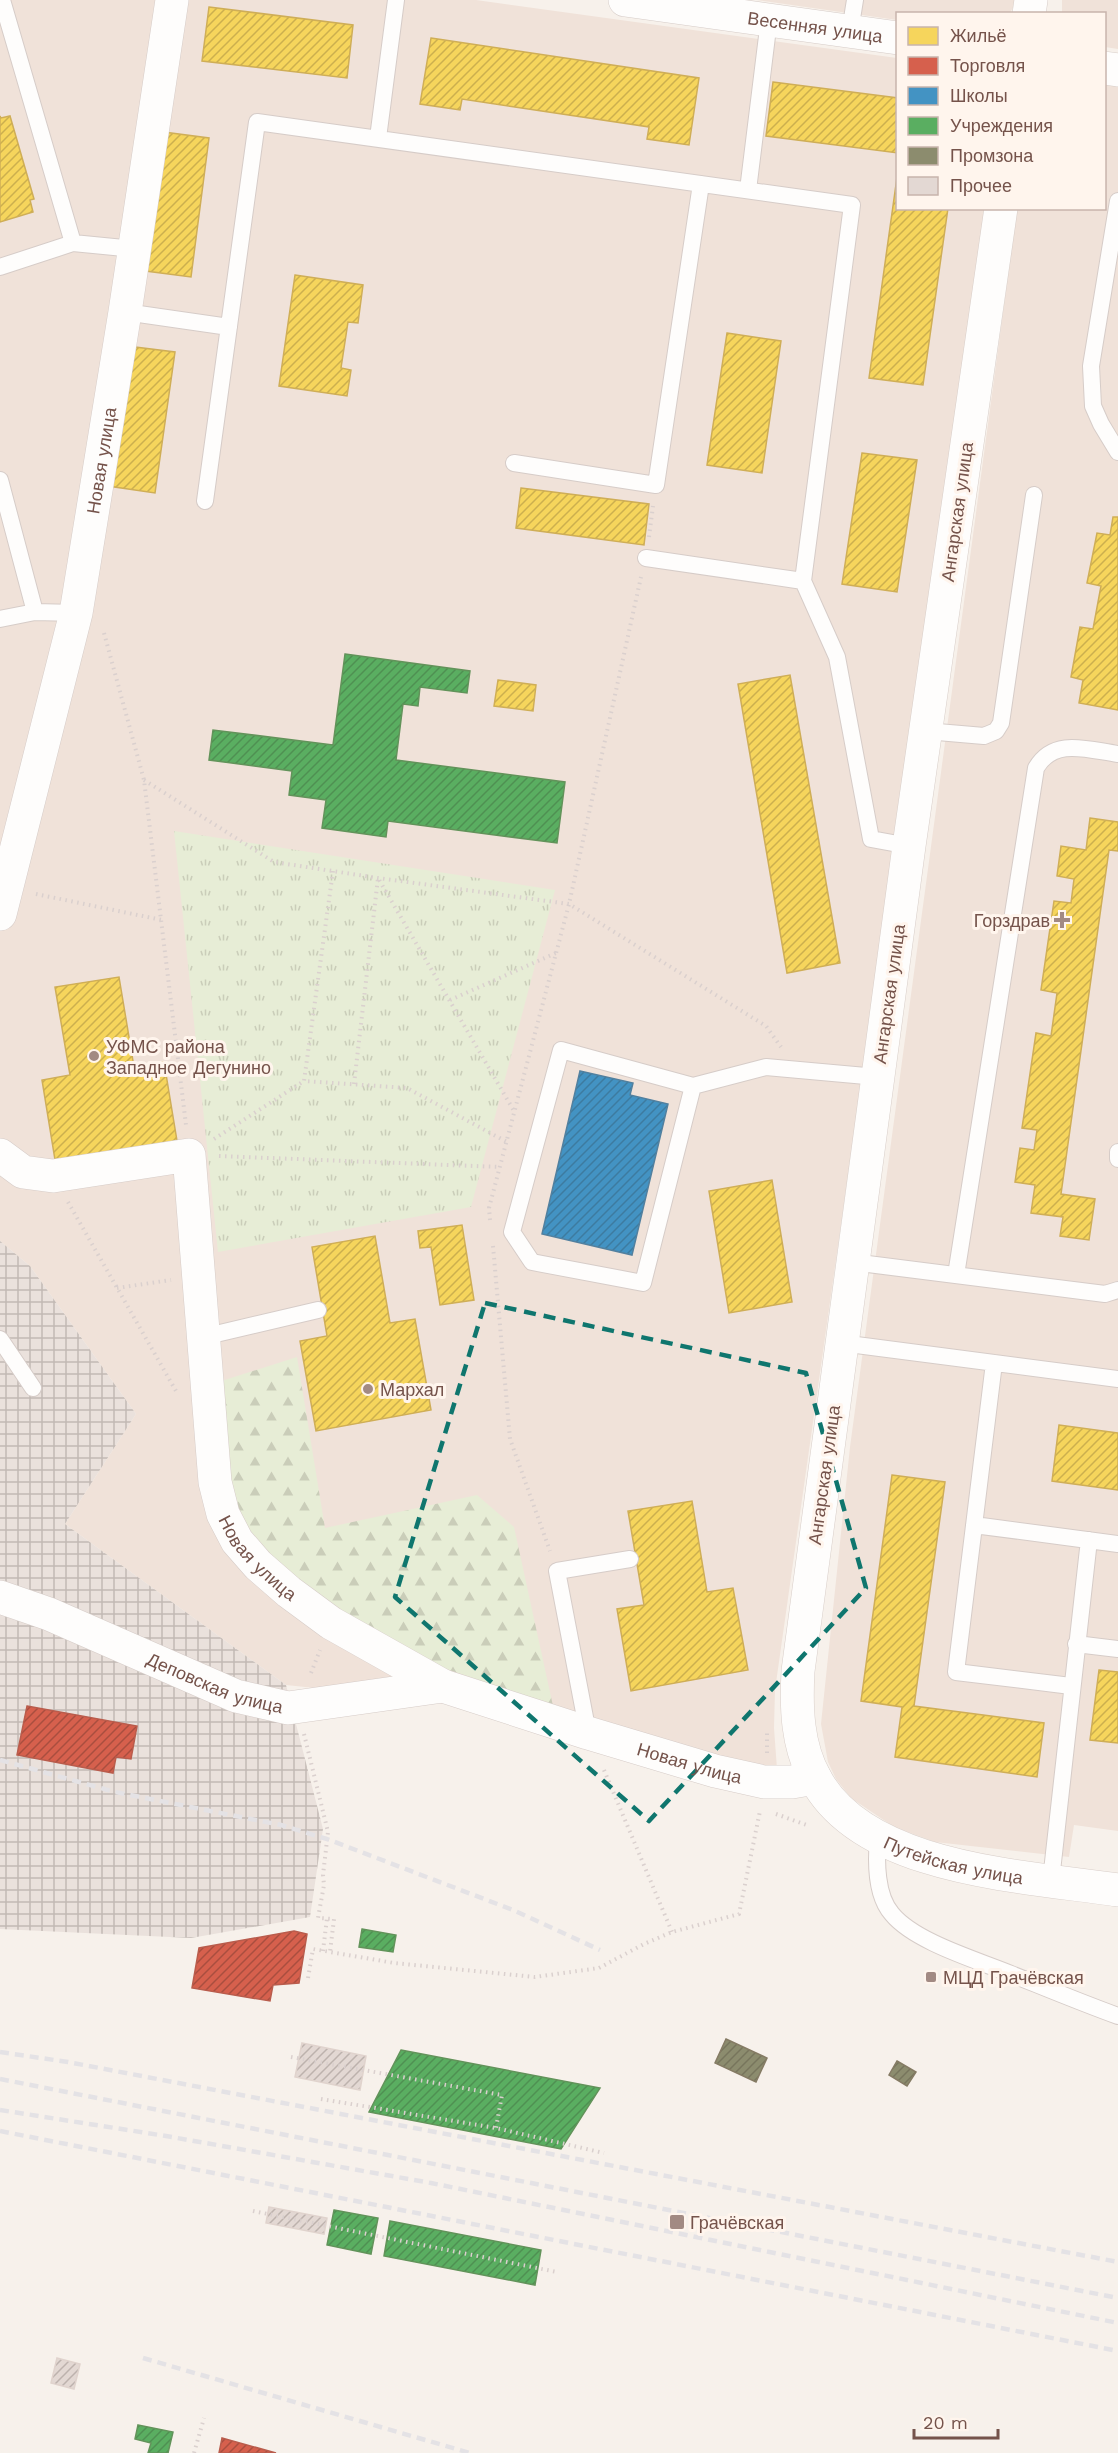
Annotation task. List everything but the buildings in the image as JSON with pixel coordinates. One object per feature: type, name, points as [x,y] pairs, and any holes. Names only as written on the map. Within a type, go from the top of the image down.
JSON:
[{"type":"street","name":"Новая улица","points":[[2,892],[76,613],[135,249],[172,0]]},
{"type":"street","name":"Весенняя улица","points":[[625,0],[689,4],[769,20],[853,16],[896,38]]},
{"type":"street","name":"Ангарская улица","points":[[815,1778],[803,1745],[796,1711],[798,1671],[909,846],[1001,210]]},
{"type":"street","points":[[0,1155],[23,1172],[53,1176],[189,1155]]},
{"type":"street","name":"Новая улица","points":[[189,1155],[211,1454],[223,1514],[237,1541],[258,1565],[289,1592],[331,1623],[443,1686],[715,1771],[764,1782],[792,1782],[815,1778]]},
{"type":"street","name":"Деповская улица","points":[[0,1597],[49,1614],[236,1696],[288,1708],[443,1686]]},
{"type":"street","name":"Путейская улица","points":[[815,1778],[836,1807],[878,1839],[928,1857],[983,1871],[1118,1890]]},
{"type":"lane","points":[[2,0],[74,243]]},
{"type":"lane","points":[[378,138],[396,0]]},
{"type":"lane","points":[[748,190],[769,20]]},
{"type":"lane","points":[[205,501],[257,122],[852,205],[803,580],[837,657],[871,839],[909,846]]},
{"type":"lane","points":[[514,464],[656,484],[701,184]]},
{"type":"lane","points":[[1118,201],[1091,366],[1094,406],[1101,424],[1118,452]]},
{"type":"lane","points":[[0,267],[74,243],[135,249]]},
{"type":"lane","points":[[125,312],[229,327]]},
{"type":"lane","points":[[0,480],[35,612]]},
{"type":"lane","points":[[926,731],[984,736],[996,731],[1001,723],[1034,495]]},
{"type":"lane","points":[[646,558],[803,580]]},
{"type":"lane","points":[[0,619],[35,612],[76,613]]},
{"type":"lane","points":[[956,1275],[1036,768],[1042,757],[1053,750],[1065,747],[1118,754]]},
{"type":"lane","points":[[693,1086],[643,1283],[532,1262],[512,1233],[561,1050],[693,1086],[766,1067],[877,1077]]},
{"type":"lane","points":[[1118,1152],[1118,1158]]},
{"type":"lane","points":[[852,1262],[1105,1294],[1118,1290]]},
{"type":"lane","points":[[203,1337],[318,1310]]},
{"type":"lane","points":[[0,1339],[33,1388]]},
{"type":"lane","points":[[841,1343],[1118,1379]]},
{"type":"lane","points":[[994,1363],[957,1672],[1071,1686]]},
{"type":"lane","points":[[974,1525],[1118,1544]]},
{"type":"lane","points":[[1051,1880],[1089,1540]]},
{"type":"lane","points":[[588,1733],[557,1571],[630,1559]]},
{"type":"lane","points":[[1076,1644],[1118,1649]]},
{"type":"lane","points":[[878,1839],[876,1859],[881,1891],[890,1913],[905,1928],[944,1947],[1118,2016]]},
{"type":"path","points":[[491,1231],[489,1208],[569,904],[646,558],[656,484]]},
{"type":"path","points":[[76,613],[102,628],[144,780],[189,1155]]},
{"type":"path","points":[[144,780],[274,862],[378,879],[569,904],[766,1026],[797,1070]]},
{"type":"path","points":[[304,1081],[333,871]]},
{"type":"path","points":[[378,879],[515,1111]]},
{"type":"path","points":[[354,1084],[378,879]]},
{"type":"path","points":[[2,892],[162,920]]},
{"type":"path","points":[[450,1000],[557,953]]},
{"type":"path","points":[[189,1155],[304,1081],[407,1088],[507,1142]]},
{"type":"path","points":[[189,1155],[500,1167]]},
{"type":"path","points":[[53,1176],[176,1392]]},
{"type":"path","points":[[492,1243],[510,1439],[557,1571]]},
{"type":"path","points":[[117,1288],[198,1276]]},
{"type":"path","points":[[330,1952],[334,1920],[318,1918],[324,1885],[328,1832],[297,1707],[331,1623]]},
{"type":"path","points":[[588,1733],[672,1932]]},
{"type":"path","points":[[308,1978],[313,1949],[394,1963],[535,1977],[598,1968],[672,1932],[739,1914],[760,1809],[807,1825]]},
{"type":"path","points":[[323,1951],[327,1918]]},
{"type":"path","points":[[291,2057],[501,2095],[496,2128]]},
{"type":"path","points":[[321,2098],[496,2128],[604,2153]]},
{"type":"path","points":[[254,2211],[557,2272]]},
{"type":"path","points":[[194,2453],[204,2418]]},
{"type":"highlighted area","points":[[485,1303],[806,1373],[866,1588],[649,1821],[395,1597]]},
{"type":"shaded area","points":[[0,0],[476,0],[896,58],[896,210],[985,210],[775,1690],[774,1728],[777,1769],[449,1702],[286,1685],[65,1524],[136,1414],[30,1266],[0,1241]]},
{"type":"shaded area","points":[[757,0],[1017,0],[1011,12],[896,12],[896,20]]},
{"type":"shaded area","points":[[1062,0],[1118,0],[1118,49],[1106,47],[1106,12],[1062,12]]},
{"type":"shaded area","points":[[1106,81],[1118,83],[1118,1831],[1074,1825],[1069,1857],[935,1842],[894,1827],[851,1798],[836,1779],[828,1762],[821,1724],[850,1447],[1017,210],[1106,210]]},
{"type":"shaded area","points":[[0,1241],[30,1266],[136,1414],[65,1524],[286,1685],[323,1829],[310,1917],[191,1938],[0,1929]]},
{"type":"green space","points":[[174,831],[555,890],[471,1207],[218,1252]]},
{"type":"green space","points":[[297,1357],[325,1528],[477,1495],[514,1527],[553,1706],[426,1662],[321,1607],[263,1557],[229,1510],[212,1384]]},
{"type":"railway","points":[[0,1760],[115,1792],[281,1825],[327,1839],[513,1910],[600,1950]]},
{"type":"railway","points":[[0,2052],[68,2062],[1118,2262]]},
{"type":"railway","points":[[0,2079],[1118,2298]]},
{"type":"railway","points":[[0,2110],[166,2136],[431,2183],[1118,2323]]},
{"type":"railway","points":[[0,2131],[1118,2351]]},
{"type":"railway","points":[[143,2358],[470,2453]]},
{"type":"place","name":"Горздрав","points":[[1062,920]]},
{"type":"place","name":"УФМС района Западное Дегунино","points":[[94,1056]]},
{"type":"place","name":"Мархал","points":[[368,1389]]},
{"type":"place","name":"МЦД Грачёвская","points":[[931,1977]]},
{"type":"place","name":"Грачёвская","points":[[677,2222]]}]
